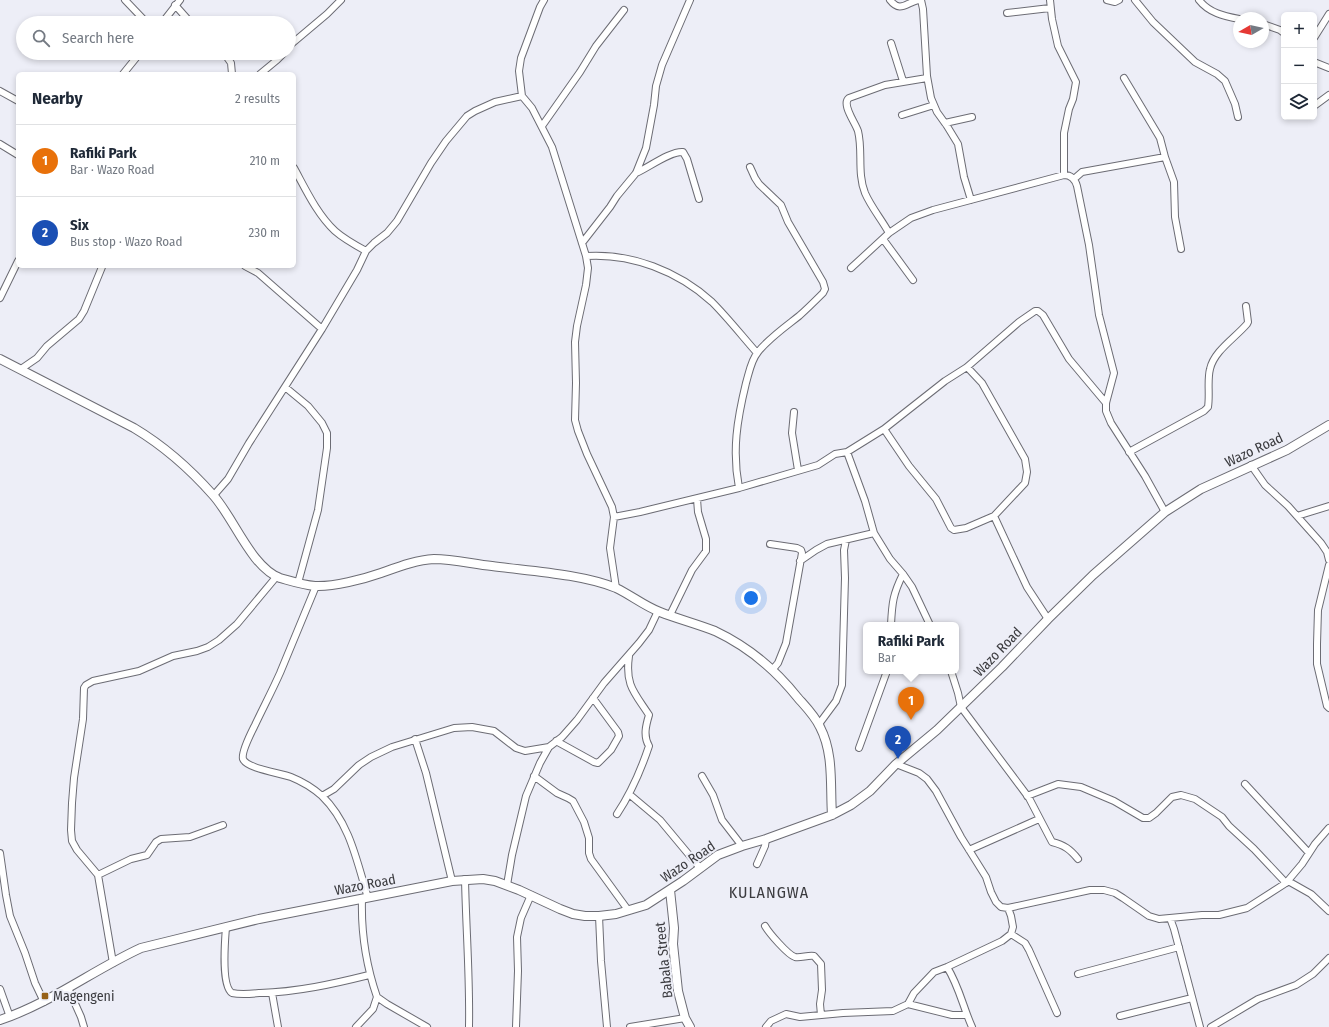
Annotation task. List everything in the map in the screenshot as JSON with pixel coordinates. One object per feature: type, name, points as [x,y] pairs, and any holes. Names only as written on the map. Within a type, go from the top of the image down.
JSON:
[{"type":"main road","points":[[0,359],[153,439],[176,458],[214,496],[227,512],[253,555],[265,569],[277,576],[298,583],[316,586],[344,582],[378,574],[404,565],[435,559],[569,576],[616,588],[658,611],[715,632],[754,653],[782,678],[819,724],[827,741],[830,763],[832,815]]},
{"type":"main road","name":"Wazo Road","points":[[0,1020],[44,1002],[113,962],[141,948],[294,911],[452,881],[465,879],[483,880],[507,885],[560,909],[573,914],[585,916],[616,914],[646,905],[670,890],[718,855],[832,815],[851,805],[870,791],[896,764],[937,730],[1093,575],[1165,512],[1201,489],[1251,465],[1287,450],[1329,425]]},
{"type":"main road","name":"Babala Street","points":[[670,890],[678,991],[685,1018],[690,1027]]},
{"type":"street","points":[[125,0],[140,16]]},
{"type":"street","points":[[167,16],[180,0]]},
{"type":"street","points":[[296,40],[341,0]]},
{"type":"street","points":[[544,0],[540,6],[521,58],[520,71],[522,96],[532,108],[552,147],[586,256],[588,268],[586,284],[575,342],[575,420],[587,454],[612,507],[614,517],[610,548],[616,588]]},
{"type":"street","points":[[582,243],[636,173],[646,148],[656,86],[662,65],[690,0]]},
{"type":"street","points":[[890,0],[897,7],[902,7],[919,0],[922,9],[927,78],[931,98],[937,112],[958,144],[964,177],[971,200]]},
{"type":"street","points":[[1050,0],[1050,8],[1058,46],[1076,82],[1064,133],[1064,175]]},
{"type":"street","points":[[1107,0],[1114,2],[1119,0]]},
{"type":"street","points":[[1135,0],[1154,22],[1195,62],[1217,74],[1225,81],[1238,118]]},
{"type":"street","points":[[1199,0],[1213,13],[1233,18]]},
{"type":"street","points":[[175,6],[184,16]]},
{"type":"street","points":[[1007,13],[1050,8]]},
{"type":"street","points":[[542,126],[580,72],[596,46],[624,10]]},
{"type":"street","points":[[1317,33],[1329,14]]},
{"type":"street","points":[[1269,26],[1281,31]]},
{"type":"street","points":[[891,43],[903,81]]},
{"type":"street","points":[[125,72],[134,60]]},
{"type":"street","points":[[229,60],[234,72]]},
{"type":"street","points":[[263,72],[278,60]]},
{"type":"street","points":[[1317,63],[1329,68]]},
{"type":"street","points":[[890,232],[865,192],[862,180],[860,158],[861,149],[858,131],[846,105],[846,100],[885,85],[927,78]]},
{"type":"street","points":[[1124,78],[1160,138],[1174,182],[1175,217],[1181,249]]},
{"type":"street","points":[[0,91],[16,100]]},
{"type":"street","points":[[1317,104],[1329,95]]},
{"type":"street","points":[[214,496],[228,479],[249,443],[322,329],[357,270],[366,251],[387,233],[397,221],[438,152],[456,128],[467,116],[484,106],[522,96]]},
{"type":"street","points":[[902,115],[934,105]]},
{"type":"street","points":[[945,123],[972,117]]},
{"type":"street","points":[[0,144],[16,154]]},
{"type":"street","points":[[636,173],[662,158],[683,152],[687,159],[699,199]]},
{"type":"street","points":[[1074,179],[1082,172],[1166,157]]},
{"type":"street","points":[[739,488],[736,469],[735,439],[750,366],[756,353],[770,339],[800,315],[823,293],[825,289],[823,282],[788,222],[783,208],[777,199],[759,184],[750,167]]},
{"type":"street","points":[[296,172],[322,217],[334,230],[349,242],[366,251]]},
{"type":"street","points":[[851,268],[890,232],[911,218],[933,210],[1064,175],[1068,175],[1074,179],[1077,186],[1089,245],[1099,315],[1114,373],[1106,403],[1106,411],[1111,423],[1145,476],[1165,512]]},
{"type":"street","points":[[883,239],[913,280]]},
{"type":"street","points":[[586,256],[603,255],[623,257],[649,265],[682,280],[712,302],[725,315],[756,353]]},
{"type":"street","points":[[0,298],[16,265]]},
{"type":"street","points":[[21,369],[37,358],[47,346],[79,319],[84,312],[102,268]]},
{"type":"street","points":[[248,268],[258,274],[322,329]]},
{"type":"street","points":[[1129,452],[1204,411],[1208,406],[1210,369],[1227,343],[1247,324],[1246,306]]},
{"type":"street","points":[[614,517],[697,499],[739,488],[818,465],[835,454],[847,452],[884,429],[945,381],[967,367],[1019,322],[1035,311],[1038,311],[1043,315],[1069,359],[1106,403]]},
{"type":"street","points":[[884,429],[909,466],[936,499],[951,528],[954,530],[966,528],[994,516],[1025,483],[1027,472],[1025,459],[982,383],[967,367]]},
{"type":"street","points":[[285,387],[308,406],[322,423],[327,433],[327,448],[318,510],[298,583]]},
{"type":"street","points":[[794,412],[792,433],[798,470]]},
{"type":"street","points":[[847,452],[865,501],[874,533],[890,559],[912,587],[929,622]]},
{"type":"street","points":[[1251,465],[1265,485],[1288,506],[1321,543],[1328,552],[1329,560]]},
{"type":"street","points":[[670,615],[692,570],[706,551],[706,539],[698,512],[697,499]]},
{"type":"street","points":[[1297,516],[1329,506]]},
{"type":"street","points":[[994,516],[1027,587],[1048,619]]},
{"type":"street","points":[[800,561],[827,544],[874,533]]},
{"type":"street","points":[[819,724],[836,701],[842,685],[845,578],[844,550],[846,540]]},
{"type":"street","points":[[770,544],[797,548],[801,550],[802,554],[786,643],[778,663],[773,669]]},
{"type":"street","points":[[1329,564],[1318,610],[1317,644],[1317,664],[1327,706],[1329,708]]},
{"type":"street","points":[[891,622],[895,589],[903,574]]},
{"type":"street","points":[[113,962],[98,875],[76,850],[72,842],[71,830],[74,778],[83,719],[84,688],[93,681],[139,671],[173,656],[208,647],[219,640],[237,624],[277,576]]},
{"type":"street","points":[[316,586],[279,674],[258,717],[243,754],[243,759],[246,763],[255,767],[291,777],[304,784],[322,796],[333,810],[354,847],[365,898],[361,916],[363,936],[369,975],[377,997],[396,1010],[427,1027]]},
{"type":"street","points":[[507,885],[512,855],[526,796],[534,776],[549,747],[577,720],[604,683],[629,656],[649,630],[658,611]]},
{"type":"street","points":[[617,814],[629,794],[649,746],[645,740],[649,714],[630,686],[627,668],[629,656]]},
{"type":"street","points":[[859,748],[886,674]]},
{"type":"street","points":[[952,674],[961,707],[1027,796],[1039,819],[1046,828],[1052,842],[1066,846],[1078,859]]},
{"type":"street","points":[[556,741],[598,763],[611,750],[619,736],[618,732],[593,698]]},
{"type":"street","points":[[322,796],[334,789],[359,765],[371,757],[392,747],[454,728],[472,727],[494,731],[516,748],[525,751],[549,747]]},
{"type":"street","points":[[415,739],[426,773],[452,881]]},
{"type":"street","points":[[896,764],[919,773],[927,779],[936,791],[986,877],[996,902],[1001,907],[1008,908],[1090,890],[1104,890],[1115,893],[1149,916],[1159,919],[1219,915],[1247,908],[1287,882],[1329,828]]},
{"type":"street","points":[[534,776],[557,793],[573,801],[584,822],[589,838],[589,853],[591,859],[628,910]]},
{"type":"street","points":[[702,776],[713,795],[722,820],[742,846]]},
{"type":"street","points":[[1027,796],[1058,784],[1081,787],[1118,804],[1143,818],[1149,818],[1172,797],[1180,794],[1195,799],[1222,816],[1229,826],[1287,882],[1310,894],[1327,909]]},
{"type":"street","points":[[1245,784],[1310,852]]},
{"type":"street","points":[[629,794],[660,820],[700,868]]},
{"type":"street","points":[[969,850],[1039,819]]},
{"type":"street","points":[[98,875],[131,859],[147,855],[156,842],[161,839],[190,837],[224,825]]},
{"type":"street","points":[[757,864],[765,846],[766,839]]},
{"type":"street","points":[[0,852],[10,916],[35,983],[44,1002]]},
{"type":"street","points":[[465,879],[469,971],[469,1027]]},
{"type":"street","points":[[516,1027],[518,970],[517,937],[521,918],[531,895]]},
{"type":"street","points":[[766,1027],[771,1021],[786,1014],[800,1017],[893,1011],[908,1004],[914,993],[934,972],[1002,942],[1011,934],[1013,927],[1008,908]]},
{"type":"street","points":[[599,916],[601,961],[607,1027]]},
{"type":"street","points":[[1170,918],[1200,1027]]},
{"type":"street","points":[[765,926],[773,937],[793,956],[814,956],[821,964],[821,1015]]},
{"type":"street","points":[[226,927],[225,961],[229,991],[238,994],[272,993],[329,985],[369,975]]},
{"type":"street","points":[[1011,934],[1025,943],[1057,1013]]},
{"type":"street","points":[[1078,974],[1179,947]]},
{"type":"street","points":[[1211,1027],[1258,999],[1296,985],[1313,974],[1329,958]]},
{"type":"street","points":[[947,967],[954,978],[966,1015],[972,1027]]},
{"type":"street","points":[[68,988],[84,1027]]},
{"type":"street","points":[[0,989],[10,1017]]},
{"type":"street","points":[[272,993],[278,1027]]},
{"type":"street","points":[[356,1027],[373,1009],[377,997]]},
{"type":"street","points":[[1120,1016],[1192,998]]},
{"type":"street","points":[[908,1004],[952,1015],[966,1015]]},
{"type":"street","points":[[630,1027],[685,1018]]},
{"type":"place","name":"Rafiki Park","points":[[911,720]]},
{"type":"place","name":"Six","points":[[898,759]]},
{"type":"place","name":"Magengeni","points":[[45,996]]},
{"type":"district","name":"KULANGWA","points":[[769,892]]}]
